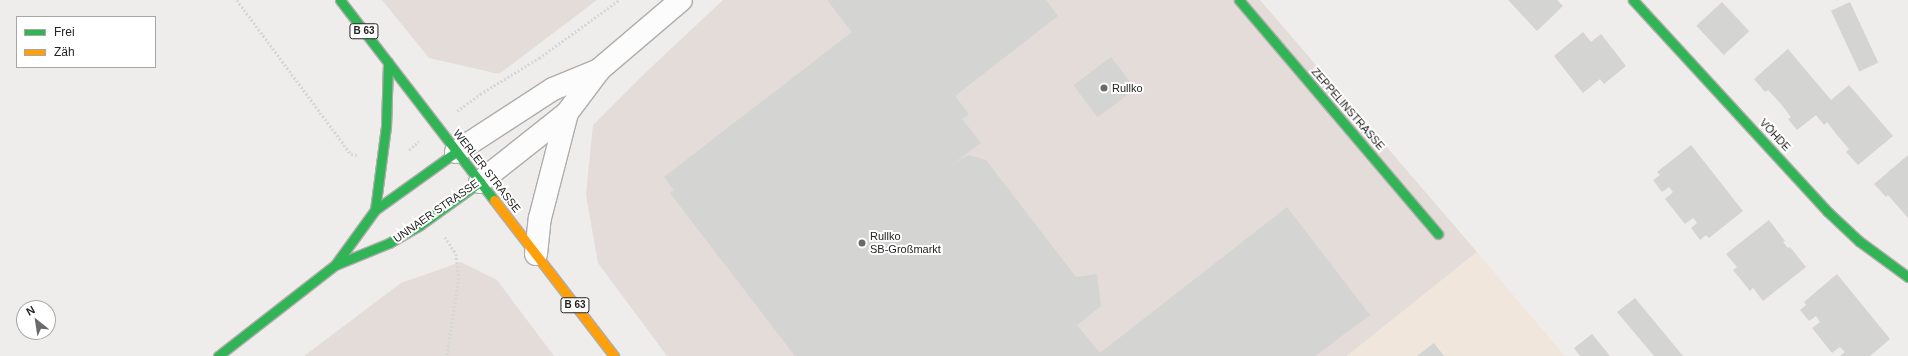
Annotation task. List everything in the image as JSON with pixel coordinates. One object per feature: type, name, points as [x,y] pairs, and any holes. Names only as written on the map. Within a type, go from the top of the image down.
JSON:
[{"type":"main road","name":"WERLER STRASSE","points":[[340,0],[614,356]]},
{"type":"main road","name":"ZEPPELINSTRASSE","points":[[1239,0],[1438,234]]},
{"type":"main road","name":"VÖHDE","points":[[1633,0],[1827,211],[1859,241],[1908,277]]},
{"type":"main road","points":[[375,210],[386,127],[388,62]]},
{"type":"main road","name":"UNNAER STRASSE","points":[[218,356],[335,265],[375,210],[456,152]]},
{"type":"main road","name":"UNNAER STRASSE","points":[[335,265],[389,244],[480,182]]},
{"type":"street","name":"UNNAER STRASSE","points":[[480,182],[567,113],[600,69],[681,0]]},
{"type":"street","name":"UNNAER STRASSE","points":[[456,152],[553,89],[600,69]]},
{"type":"street","name":"UNNAER STRASSE","points":[[536,254],[540,218],[567,113]]},
{"type":"path","points":[[237,0],[351,154],[382,158],[395,162],[436,126],[480,94],[538,58],[619,0]]},
{"type":"path","points":[[432,216],[456,254],[459,278],[447,356]]},
{"type":"shaded area","points":[[382,0],[597,0],[499,74],[429,58]]},
{"type":"shaded area","points":[[723,0],[1260,0],[1477,252],[1347,356],[667,356],[598,263],[586,195],[593,125],[644,74]]},
{"type":"shaded area","points":[[1477,252],[1565,356],[1347,356]]},
{"type":"shaded area","points":[[461,262],[497,280],[554,356],[304,356],[401,283]]},
{"type":"building","name":"Rullko SB-Großmarkt","points":[[827,0],[1046,0],[1058,16],[955,96],[969,114],[962,119],[981,143],[953,164],[968,155],[986,160],[1076,277],[1097,274],[1101,306],[1077,325],[1100,353],[1287,207],[1370,315],[1315,356],[795,356],[670,193],[674,190],[664,177],[852,32]]},
{"type":"building","points":[[1508,0],[1557,0],[1563,6],[1537,31]]},
{"type":"building","points":[[1722,2],[1749,31],[1724,55],[1696,26]]},
{"type":"building","points":[[1850,2],[1878,63],[1859,72],[1831,11]]},
{"type":"building","points":[[1583,32],[1591,42],[1601,34],[1626,66],[1604,84],[1600,79],[1583,93],[1554,56]]},
{"type":"building","points":[[1788,49],[1831,100],[1849,85],[1893,136],[1858,165],[1846,152],[1849,149],[1827,122],[1824,125],[1816,115],[1797,130],[1788,119],[1791,117],[1781,104],[1768,90],[1765,92],[1754,79]]},
{"type":"building","points":[[1111,57],[1135,89],[1098,117],[1073,85]]},
{"type":"building","points":[[1691,145],[1743,211],[1709,238],[1706,235],[1700,240],[1691,228],[1697,223],[1693,218],[1685,224],[1665,199],[1673,192],[1669,187],[1662,192],[1653,180],[1660,175],[1657,172]]},
{"type":"building","points":[[1908,155],[1908,218],[1888,195],[1886,197],[1874,184]]},
{"type":"building","points":[[1769,220],[1785,241],[1783,242],[1788,248],[1790,247],[1806,267],[1763,301],[1753,288],[1750,291],[1733,270],[1737,267],[1726,254]]},
{"type":"building","points":[[1837,274],[1890,339],[1870,356],[1840,356],[1845,352],[1840,347],[1832,353],[1812,328],[1820,322],[1816,316],[1809,321],[1800,310],[1806,305],[1804,302]]},
{"type":"building","points":[[1635,298],[1683,356],[1654,356],[1617,312]]},
{"type":"building","points":[[1592,334],[1610,356],[1580,356],[1574,348]]},
{"type":"building","points":[[1434,343],[1444,356],[1417,356]]},
{"type":"traffic: fast","points":[[340,0],[494,200]]},
{"type":"traffic: fast","points":[[1239,0],[1438,234]]},
{"type":"traffic: fast","points":[[1633,0],[1827,211],[1859,241],[1908,277]]},
{"type":"traffic: fast","points":[[375,210],[386,127],[388,62]]},
{"type":"traffic: fast","points":[[218,356],[335,265],[375,210],[456,152]]},
{"type":"traffic: fast","points":[[335,265],[389,243],[420,225],[480,182]]},
{"type":"traffic: slow","points":[[494,200],[614,356]]},
{"type":"place","name":"Rullko","points":[[1104,88]]},
{"type":"place","name":"Rullko SB-Großmarkt","points":[[862,243]]}]
